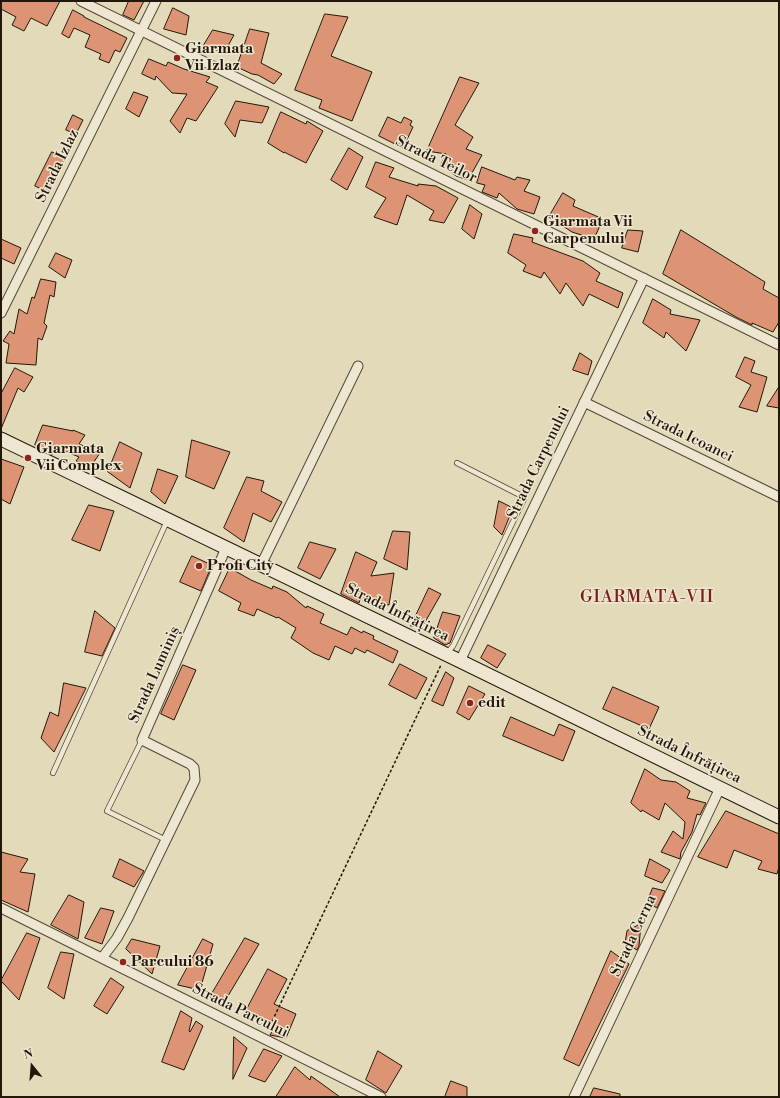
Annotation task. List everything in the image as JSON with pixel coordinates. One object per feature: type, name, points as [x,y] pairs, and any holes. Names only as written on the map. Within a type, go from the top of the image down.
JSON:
[{"type":"street","name":"Strada Teilor","points":[[81,1],[779,345]]},
{"type":"street","name":"Strada Izlaz","points":[[1,313],[156,1]]},
{"type":"street","name":"Strada Carpenului","points":[[460,661],[644,278]]},
{"type":"street","points":[[261,565],[358,366]]},
{"type":"street","name":"Strada Icoanei","points":[[584,402],[779,497]]},
{"type":"street","name":"Strada Înfrățirea","points":[[1,439],[779,817]]},
{"type":"street","name":"Strada Luminiș","points":[[102,958],[117,938],[128,918],[195,780],[194,768],[190,764],[142,740],[226,548]]},
{"type":"street","name":"Strada Cerna","points":[[574,1097],[720,788]]},
{"type":"street","name":"Strada Parcului","points":[[1,908],[381,1097]]},
{"type":"lane","points":[[458,463],[535,504]]},
{"type":"lane","points":[[446,654],[453,646],[524,499]]},
{"type":"lane","points":[[53,773],[168,520]]},
{"type":"lane","points":[[142,740],[107,811],[166,840]]},
{"type":"path","points":[[264,1039],[446,654]]},
{"type":"building","points":[[1,1],[60,1],[47,26],[31,18],[24,31],[12,25],[16,17],[1,9]]},
{"type":"building","points":[[129,1],[144,1],[134,20],[123,15]]},
{"type":"building","points":[[173,8],[189,16],[186,35],[164,29]]},
{"type":"building","points":[[73,10],[127,38],[120,52],[115,50],[109,63],[99,59],[101,54],[85,47],[90,35],[74,28],[69,38],[62,34]]},
{"type":"building","points":[[325,14],[348,17],[331,56],[372,72],[352,121],[319,108],[322,100],[295,90]]},
{"type":"building","points":[[250,29],[269,33],[261,63],[282,74],[274,84],[258,75],[252,74],[237,67]]},
{"type":"building","points":[[213,30],[234,35],[224,53],[204,45]]},
{"type":"building","points":[[149,59],[166,66],[168,62],[184,69],[210,77],[206,82],[218,87],[196,121],[187,118],[180,133],[170,121],[187,94],[172,93],[156,76],[155,80],[142,74]]},
{"type":"building","points":[[460,77],[479,83],[455,125],[473,137],[466,149],[482,155],[468,180],[456,176],[441,164],[446,154],[427,151]]},
{"type":"building","points":[[134,92],[148,97],[139,117],[126,109]]},
{"type":"building","points":[[236,101],[269,107],[262,123],[240,120],[235,137],[225,124]]},
{"type":"building","points":[[281,112],[306,124],[307,121],[323,131],[306,163],[284,153],[268,143]]},
{"type":"building","points":[[73,115],[83,120],[76,134],[66,130]]},
{"type":"building","points":[[388,117],[401,123],[404,117],[412,121],[410,125],[413,127],[403,148],[379,136]]},
{"type":"building","points":[[349,148],[363,157],[347,190],[331,180]]},
{"type":"building","points":[[52,152],[65,158],[48,192],[35,186]]},
{"type":"building","points":[[376,162],[394,168],[389,177],[418,186],[418,184],[436,186],[458,198],[444,223],[429,220],[434,211],[407,195],[397,225],[374,217],[386,198],[366,187]]},
{"type":"building","points":[[482,167],[515,180],[517,177],[530,180],[524,191],[540,197],[534,214],[517,209],[499,193],[497,198],[482,192],[485,185],[477,183]]},
{"type":"building","points":[[563,193],[575,200],[573,206],[603,219],[594,239],[572,232],[549,217]]},
{"type":"building","points":[[470,205],[482,214],[474,239],[462,229]]},
{"type":"building","points":[[628,230],[643,231],[638,252],[622,248]]},
{"type":"building","points":[[681,230],[765,282],[763,289],[779,298],[779,322],[773,332],[752,323],[752,325],[736,317],[663,274]]},
{"type":"building","points":[[514,234],[533,238],[532,242],[583,261],[600,273],[596,281],[623,293],[618,308],[589,294],[583,306],[566,283],[560,294],[544,272],[541,278],[523,271],[526,265],[508,253]]},
{"type":"building","points":[[1,239],[21,248],[14,264],[1,258]]},
{"type":"building","points":[[56,253],[72,260],[65,278],[49,267]]},
{"type":"building","points":[[41,279],[56,282],[54,297],[50,295],[44,323],[47,326],[42,340],[38,338],[36,365],[6,363],[9,344],[3,341],[10,331],[14,334],[19,309],[27,314],[32,297],[34,298]]},
{"type":"building","points":[[653,299],[671,310],[670,314],[700,320],[686,351],[666,332],[664,338],[643,323]]},
{"type":"building","points":[[580,353],[592,361],[588,375],[573,370]]},
{"type":"building","points":[[745,357],[755,361],[751,372],[767,377],[757,412],[739,407],[751,385],[736,377]]},
{"type":"building","points":[[15,368],[33,377],[24,392],[18,388],[1,429],[1,394]]},
{"type":"building","points":[[779,387],[779,408],[767,406]]},
{"type":"building","points":[[43,425],[73,430],[85,435],[79,444],[100,453],[91,466],[76,461],[79,457],[56,447],[52,455],[35,445]]},
{"type":"building","points":[[192,440],[230,452],[214,489],[186,477]]},
{"type":"building","points":[[120,442],[142,453],[130,488],[108,472]]},
{"type":"building","points":[[1,459],[24,467],[10,504],[1,499]]},
{"type":"building","points":[[158,469],[178,476],[165,504],[151,492]]},
{"type":"building","points":[[247,477],[264,481],[261,491],[282,502],[271,522],[253,513],[244,542],[224,528]]},
{"type":"building","points":[[499,501],[513,508],[502,535],[494,527]]},
{"type":"building","points":[[89,505],[114,511],[100,551],[72,540]]},
{"type":"building","points":[[393,531],[410,532],[407,570],[384,559]]},
{"type":"building","points":[[310,542],[336,549],[320,579],[298,568]]},
{"type":"building","points":[[356,552],[377,562],[371,576],[394,573],[389,605],[360,600],[359,603],[341,594]]},
{"type":"building","points":[[192,556],[212,565],[201,591],[180,582]]},
{"type":"building","points":[[230,568],[251,580],[272,589],[273,586],[287,592],[306,608],[307,606],[324,614],[320,623],[347,635],[351,627],[362,633],[363,631],[374,636],[373,639],[398,651],[393,663],[367,650],[365,653],[355,648],[352,654],[335,646],[329,660],[313,653],[291,638],[296,628],[278,617],[277,618],[257,609],[254,616],[238,610],[241,603],[219,591]]},
{"type":"building","points":[[429,588],[441,594],[424,624],[411,626]]},
{"type":"building","points":[[95,611],[115,628],[102,656],[85,652]]},
{"type":"building","points":[[443,612],[460,616],[450,643],[445,645],[434,638]]},
{"type":"building","points":[[488,645],[506,654],[497,668],[481,658]]},
{"type":"building","points":[[400,664],[427,678],[416,699],[389,685]]},
{"type":"building","points":[[183,665],[196,670],[174,720],[161,714]]},
{"type":"building","points":[[446,672],[454,678],[443,706],[432,701]]},
{"type":"building","points":[[64,683],[86,688],[54,752],[41,738],[50,712],[58,716]]},
{"type":"building","name":"edit","points":[[469,686],[485,694],[469,720],[457,713]]},
{"type":"building","points":[[613,687],[659,707],[649,729],[603,709]]},
{"type":"building","points":[[511,717],[554,736],[559,724],[575,731],[563,761],[503,736]]},
{"type":"building","points":[[645,769],[661,780],[676,782],[690,791],[687,798],[706,803],[700,815],[697,814],[692,832],[681,852],[680,859],[661,852],[673,831],[683,839],[685,822],[665,803],[659,820],[642,810],[641,812],[631,803]]},
{"type":"building","points":[[726,811],[779,834],[779,867],[777,874],[758,869],[762,861],[734,850],[727,868],[698,857]]},
{"type":"building","points":[[1,852],[28,859],[20,872],[35,874],[28,912],[1,900]]},
{"type":"building","points":[[120,859],[144,871],[134,887],[113,877]]},
{"type":"building","points":[[650,859],[670,870],[662,883],[645,876]]},
{"type":"building","points":[[653,888],[665,891],[657,908],[649,903],[649,897]]},
{"type":"building","points":[[69,895],[84,902],[78,939],[51,925]]},
{"type":"building","points":[[101,908],[114,911],[102,944],[85,938]]},
{"type":"building","points":[[641,924],[639,946],[637,950],[625,943],[627,931]]},
{"type":"building","points":[[27,933],[40,938],[19,1000],[1,981]]},
{"type":"building","points":[[245,938],[259,944],[222,1006],[210,997]]},
{"type":"building","points":[[132,939],[160,946],[152,974],[126,949]]},
{"type":"building","points":[[203,939],[213,944],[200,990],[178,985]]},
{"type":"building","points":[[611,951],[629,964],[579,1066],[564,1059]]},
{"type":"building","points":[[61,952],[74,954],[64,999],[48,988]]},
{"type":"building","points":[[268,969],[287,979],[274,1004],[296,1014],[286,1038],[270,1035],[274,1028],[245,1013]]},
{"type":"building","points":[[111,978],[124,987],[107,1014],[94,1006]]},
{"type":"building","points":[[181,1011],[192,1018],[190,1032],[196,1021],[203,1026],[184,1070],[162,1062]]},
{"type":"building","points":[[234,1037],[247,1048],[233,1079]]},
{"type":"building","points":[[264,1049],[282,1056],[265,1082],[249,1076]]},
{"type":"building","points":[[378,1051],[402,1066],[386,1093],[366,1080]]},
{"type":"building","points":[[295,1067],[310,1080],[311,1076],[340,1097],[276,1097]]},
{"type":"building","points":[[451,1081],[467,1087],[467,1097],[445,1097]]},
{"type":"building","points":[[594,1088],[620,1094],[620,1097],[590,1097]]},
{"type":"place","name":"Giarmata Vii Izlaz","points":[[177,58]]},
{"type":"place","name":"Giarmata Vii Carpenului","points":[[535,231]]},
{"type":"place","name":"Giarmata Vii Complex","points":[[28,458]]},
{"type":"place","name":"Profi City","points":[[199,566]]},
{"type":"place","name":"edit","points":[[470,703]]},
{"type":"place","name":"Parcului 86","points":[[123,962]]},
{"type":"district","name":"GIARMATA-VII","points":[[647,598]]}]
